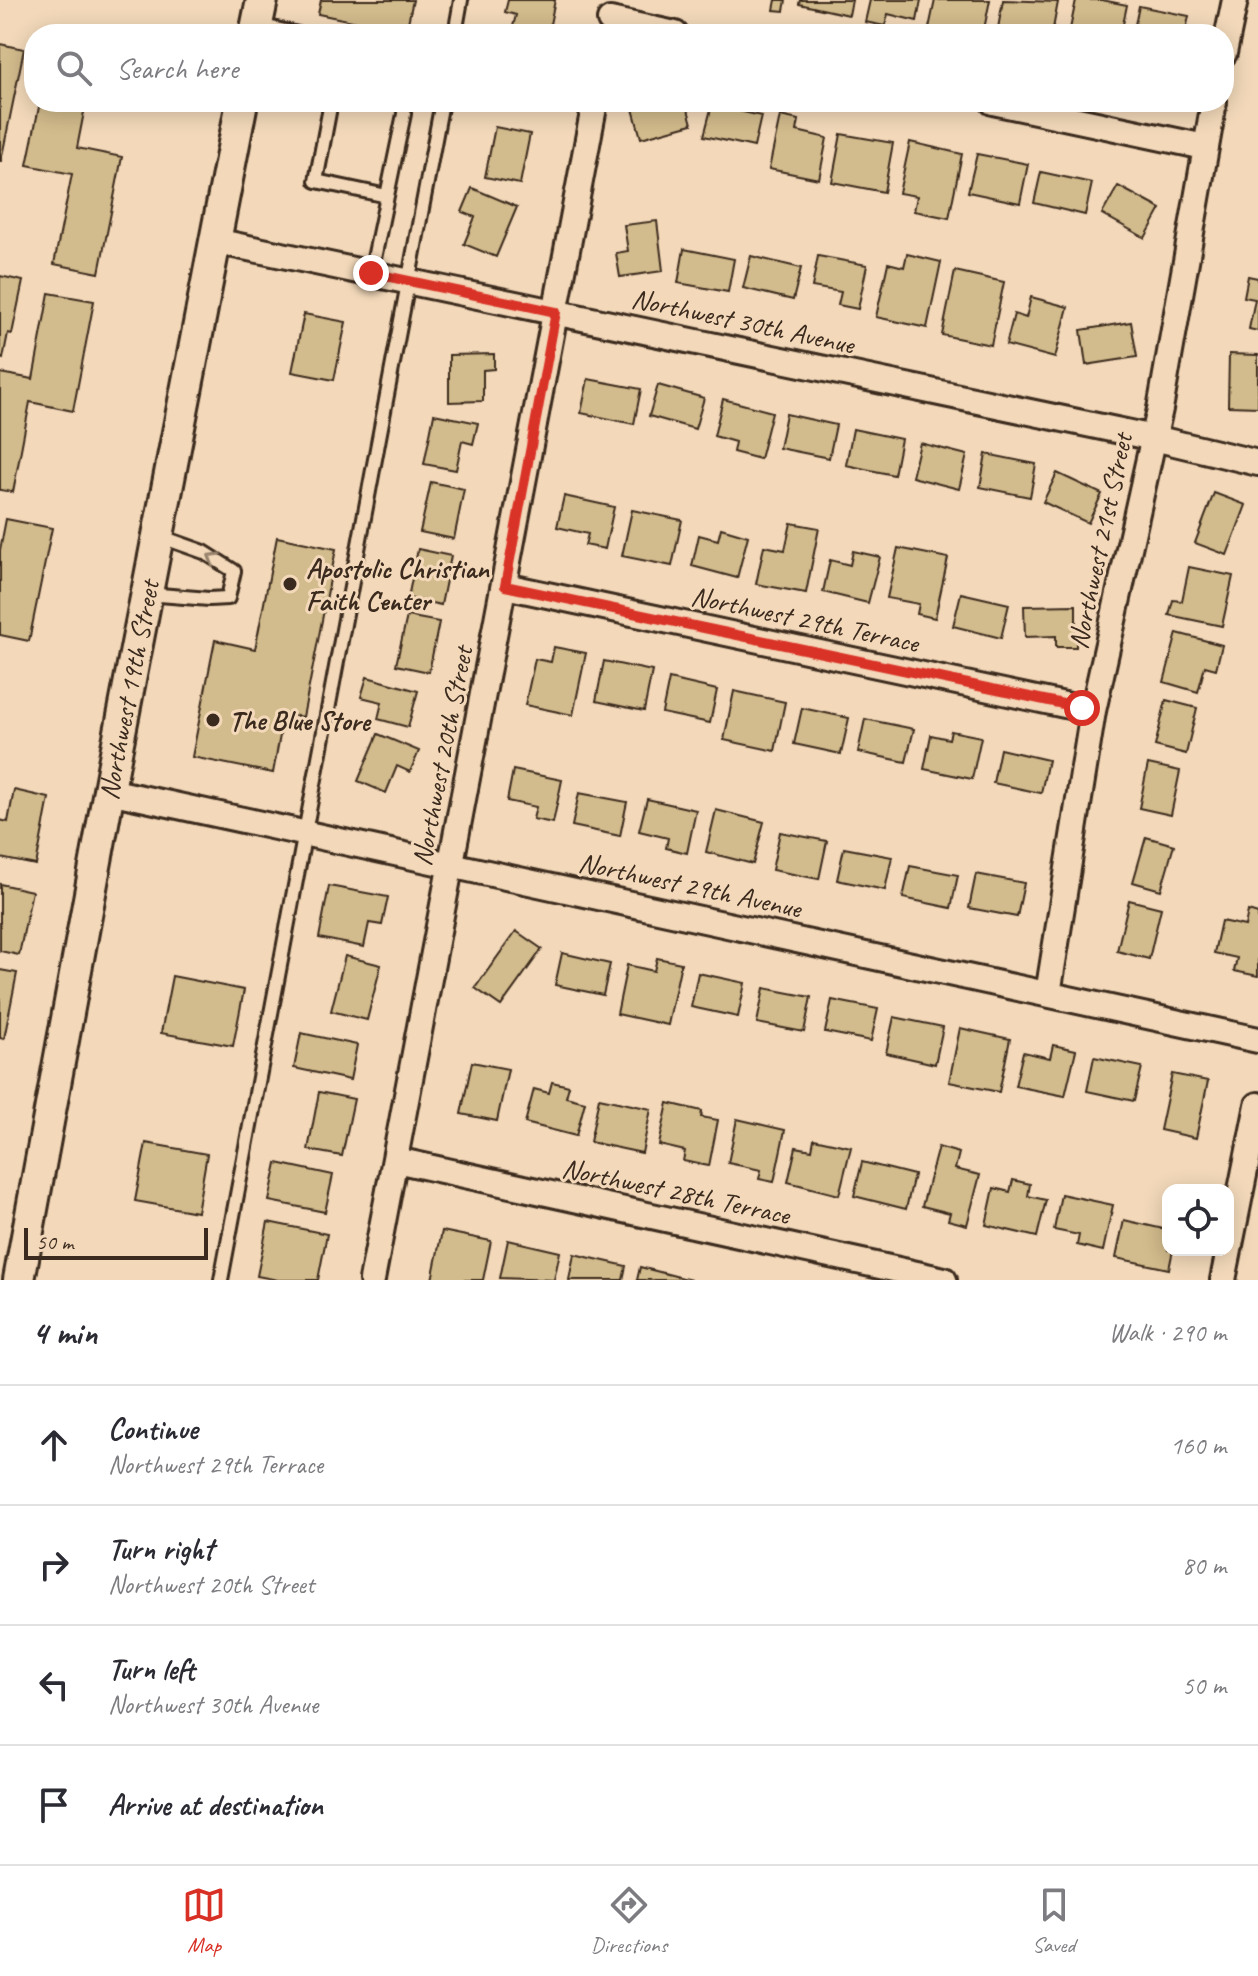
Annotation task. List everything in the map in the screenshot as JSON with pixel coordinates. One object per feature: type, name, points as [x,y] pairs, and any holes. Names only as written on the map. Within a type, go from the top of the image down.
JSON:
[{"type":"street","points":[[1230,24],[1235,0]]},
{"type":"street","points":[[610,18],[634,24]]},
{"type":"street","name":"Northwest 19th Street","points":[[19,1280],[109,791],[240,112]]},
{"type":"street","name":"Northwest 20th Street","points":[[372,1280],[593,112]]},
{"type":"street","points":[[1040,112],[1205,147]]},
{"type":"street","name":"Northwest 21st Street","points":[[1048,994],[1093,711],[1154,438],[1212,112]]},
{"type":"street","name":"Northwest 30th Avenue","points":[[215,241],[1154,438],[1258,463]]},
{"type":"street","name":"Northwest 29th Terrace","points":[[505,586],[1093,711]]},
{"type":"street","name":"Northwest 29th Avenue","points":[[109,791],[1258,1040]]},
{"type":"street","points":[[1223,1280],[1258,1105]]},
{"type":"street","name":"Northwest 28th Terrace","points":[[396,1160],[944,1280]]},
{"type":"lane","points":[[457,24],[461,0]]},
{"type":"lane","points":[[329,112],[316,181],[387,196]]},
{"type":"lane","points":[[371,273],[404,112]]},
{"type":"lane","points":[[221,1280],[440,112]]},
{"type":"lane","points":[[147,594],[228,598],[234,571],[204,552],[158,535]]},
{"type":"building","points":[[321,0],[413,0],[408,24],[367,24],[318,14]]},
{"type":"building","points":[[508,0],[555,0],[550,24],[514,24],[516,15],[505,12]]},
{"type":"building","points":[[776,0],[786,0],[784,11],[774,10]]},
{"type":"building","points":[[800,0],[852,0],[849,15],[799,4]]},
{"type":"building","points":[[870,0],[921,0],[917,21],[888,14],[886,24],[865,22]]},
{"type":"building","points":[[935,0],[990,0],[985,24],[930,24]]},
{"type":"building","points":[[1003,0],[1058,2],[1054,24],[999,24]]},
{"type":"building","points":[[1076,0],[1102,0],[1127,5],[1123,24],[1071,24]]},
{"type":"building","points":[[1139,6],[1189,16],[1187,24],[1135,24]]},
{"type":"building","points":[[0,44],[24,49],[1,161],[0,161]]},
{"type":"building","points":[[38,112],[84,112],[77,148],[122,157],[99,273],[54,264],[72,174],[27,165]]},
{"type":"building","points":[[634,112],[689,112],[692,124],[641,138]]},
{"type":"building","points":[[710,112],[743,112],[761,116],[754,147],[704,136]]},
{"type":"building","points":[[780,116],[799,120],[797,131],[827,138],[819,179],[769,169]]},
{"type":"building","points":[[495,127],[530,134],[520,184],[485,177]]},
{"type":"building","points":[[841,134],[893,143],[884,192],[832,182]]},
{"type":"building","points":[[910,142],[962,154],[949,218],[914,211],[917,196],[899,193]]},
{"type":"building","points":[[977,154],[1028,164],[1020,203],[968,192]]},
{"type":"building","points":[[1041,172],[1092,183],[1085,215],[1034,203]]},
{"type":"building","points":[[1118,186],[1161,209],[1145,238],[1102,214]]},
{"type":"building","points":[[472,188],[517,207],[496,257],[464,244],[475,217],[462,212]]},
{"type":"building","points":[[657,221],[663,271],[620,277],[616,253],[628,251],[624,225]]},
{"type":"building","points":[[684,249],[734,259],[728,292],[678,283]]},
{"type":"building","points":[[907,254],[941,262],[927,328],[876,317],[888,263],[904,267]]},
{"type":"building","points":[[751,256],[801,268],[793,300],[743,288]]},
{"type":"building","points":[[818,256],[867,265],[858,309],[838,305],[841,292],[812,287]]},
{"type":"building","points":[[955,271],[1004,282],[991,345],[942,335]]},
{"type":"building","points":[[0,276],[23,281],[12,334],[8,333],[3,359],[0,358]]},
{"type":"building","points":[[1248,276],[1258,278],[1258,331],[1249,329],[1255,299],[1244,297]]},
{"type":"building","points":[[49,293],[94,301],[73,411],[30,402],[13,492],[0,490],[0,373],[33,379]]},
{"type":"building","points":[[1031,297],[1068,307],[1055,358],[1006,345],[1014,314],[1026,318]]},
{"type":"building","points":[[304,314],[346,322],[334,380],[292,372]]},
{"type":"building","points":[[1131,322],[1137,357],[1086,365],[1081,330]]},
{"type":"building","points":[[494,354],[494,369],[483,370],[483,401],[449,402],[449,355]]},
{"type":"building","points":[[1229,354],[1258,355],[1258,407],[1228,406]]},
{"type":"building","points":[[588,379],[641,389],[634,424],[581,413]]},
{"type":"building","points":[[658,385],[704,398],[695,429],[649,416]]},
{"type":"building","points":[[723,399],[772,412],[760,459],[733,452],[735,442],[714,436]]},
{"type":"building","points":[[434,414],[478,423],[473,444],[462,441],[456,470],[424,464]]},
{"type":"building","points":[[786,414],[836,425],[829,458],[779,448]]},
{"type":"building","points":[[853,429],[901,439],[894,475],[846,465]]},
{"type":"building","points":[[920,443],[967,455],[959,489],[912,477]]},
{"type":"building","points":[[986,454],[1036,464],[1030,497],[980,487]]},
{"type":"building","points":[[1057,473],[1102,494],[1088,523],[1043,502]]},
{"type":"building","points":[[431,482],[464,489],[454,539],[420,532]]},
{"type":"building","points":[[1214,493],[1246,505],[1227,555],[1195,543]]},
{"type":"building","points":[[564,496],[614,507],[605,549],[585,545],[588,534],[557,527]]},
{"type":"building","points":[[632,510],[682,520],[672,566],[622,556]]},
{"type":"building","points":[[6,519],[52,528],[29,641],[0,635],[0,550]]},
{"type":"building","points":[[791,523],[819,528],[806,593],[756,584],[764,546],[785,550]]},
{"type":"building","points":[[721,528],[748,536],[737,578],[692,566],[699,535],[718,540]]},
{"type":"building","points":[[277,537],[336,549],[303,717],[284,714],[273,773],[192,757],[215,640],[255,649]]},
{"type":"building","points":[[898,548],[948,558],[935,618],[917,614],[919,604],[887,598]]},
{"type":"building","points":[[418,549],[451,556],[441,605],[408,598]]},
{"type":"building","points":[[853,551],[880,557],[868,603],[823,592],[830,560],[850,565]]},
{"type":"building","points":[[1189,567],[1233,576],[1222,626],[1169,615],[1173,600],[1182,601]]},
{"type":"building","points":[[961,593],[1009,604],[1001,638],[953,626]]},
{"type":"building","points":[[1076,605],[1076,647],[1056,647],[1056,636],[1025,637],[1024,606]]},
{"type":"building","points":[[407,616],[439,622],[429,672],[396,665]]},
{"type":"building","points":[[1177,633],[1222,645],[1216,669],[1205,666],[1198,692],[1164,682]]},
{"type":"building","points":[[554,647],[586,653],[573,715],[525,705],[535,659],[551,662]]},
{"type":"building","points":[[604,661],[652,671],[644,711],[596,701]]},
{"type":"building","points":[[367,677],[418,691],[408,727],[378,719],[382,702],[361,697]]},
{"type":"building","points":[[669,679],[717,690],[710,723],[662,713]]},
{"type":"building","points":[[734,691],[785,702],[775,751],[724,740]]},
{"type":"building","points":[[1166,700],[1197,708],[1186,754],[1155,746]]},
{"type":"building","points":[[802,708],[849,718],[841,754],[794,744]]},
{"type":"building","points":[[865,719],[914,729],[906,762],[858,752]]},
{"type":"building","points":[[951,731],[981,737],[972,779],[924,769],[931,735],[949,739]]},
{"type":"building","points":[[378,734],[419,751],[410,772],[397,766],[386,793],[358,781]]},
{"type":"building","points":[[1000,749],[1048,760],[1041,793],[993,783]]},
{"type":"building","points":[[1148,764],[1180,771],[1171,815],[1139,808]]},
{"type":"building","points":[[513,770],[562,780],[553,823],[533,819],[536,807],[507,801]]},
{"type":"building","points":[[14,790],[49,798],[36,865],[0,858],[0,820],[8,822]]},
{"type":"building","points":[[579,793],[627,802],[620,836],[572,826]]},
{"type":"building","points":[[647,799],[696,810],[687,853],[666,848],[668,838],[639,831]]},
{"type":"building","points":[[716,810],[764,822],[753,864],[706,852]]},
{"type":"building","points":[[780,832],[827,841],[819,879],[772,870]]},
{"type":"building","points":[[1146,837],[1174,845],[1161,890],[1133,882]]},
{"type":"building","points":[[844,848],[892,857],[885,890],[837,880]]},
{"type":"building","points":[[910,866],[958,875],[951,908],[903,898]]},
{"type":"building","points":[[976,874],[1024,883],[1017,917],[969,908]]},
{"type":"building","points":[[0,884],[32,891],[19,955],[0,951]]},
{"type":"building","points":[[329,886],[388,897],[382,925],[369,923],[364,947],[319,938]]},
{"type":"building","points":[[1129,900],[1161,908],[1149,959],[1117,951]]},
{"type":"building","points":[[1248,911],[1258,914],[1258,976],[1234,971],[1237,958],[1214,953],[1221,921],[1245,926]]},
{"type":"building","points":[[516,931],[542,949],[501,1006],[475,988]]},
{"type":"building","points":[[562,953],[610,964],[603,995],[555,985]]},
{"type":"building","points":[[345,956],[381,965],[367,1020],[331,1011]]},
{"type":"building","points":[[657,958],[681,963],[668,1025],[617,1014],[627,965],[654,971]]},
{"type":"building","points":[[0,970],[17,973],[4,1039],[0,1038]]},
{"type":"building","points":[[698,973],[745,983],[738,1017],[691,1007]]},
{"type":"building","points":[[172,976],[244,990],[233,1046],[161,1033]]},
{"type":"building","points":[[764,988],[811,997],[804,1032],[757,1023]]},
{"type":"building","points":[[832,1000],[878,1009],[871,1041],[825,1032]]},
{"type":"building","points":[[894,1017],[943,1027],[935,1064],[886,1053]]},
{"type":"building","points":[[960,1028],[1010,1039],[999,1092],[949,1082]]},
{"type":"building","points":[[301,1033],[357,1045],[350,1080],[294,1068]]},
{"type":"building","points":[[1053,1045],[1076,1050],[1065,1096],[1015,1086],[1023,1052],[1050,1058]]},
{"type":"building","points":[[1094,1057],[1142,1067],[1134,1101],[1087,1091]]},
{"type":"building","points":[[472,1062],[508,1069],[497,1121],[461,1114]]},
{"type":"building","points":[[1172,1074],[1208,1081],[1196,1138],[1160,1130]]},
{"type":"building","points":[[552,1082],[569,1086],[566,1097],[585,1102],[576,1136],[525,1123],[534,1089],[549,1093]]},
{"type":"building","points":[[319,1092],[354,1099],[342,1156],[308,1150]]},
{"type":"building","points":[[599,1098],[651,1109],[642,1153],[590,1142]]},
{"type":"building","points":[[668,1103],[702,1111],[701,1117],[718,1120],[709,1166],[683,1161],[685,1151],[659,1145]]},
{"type":"building","points":[[737,1119],[785,1130],[774,1182],[759,1179],[761,1170],[728,1163]]},
{"type":"building","points":[[814,1139],[851,1147],[839,1195],[788,1182],[796,1147],[812,1150]]},
{"type":"building","points":[[146,1143],[207,1154],[197,1212],[135,1201]]},
{"type":"building","points":[[938,1147],[959,1153],[955,1169],[980,1175],[967,1225],[948,1220],[950,1213],[922,1206]]},
{"type":"building","points":[[862,1162],[914,1175],[906,1209],[854,1196]]},
{"type":"building","points":[[277,1163],[333,1175],[325,1212],[269,1201]]},
{"type":"building","points":[[1013,1180],[1030,1184],[1028,1196],[1046,1200],[1037,1237],[986,1225],[994,1188],[1010,1192]]},
{"type":"building","points":[[1061,1194],[1113,1205],[1103,1251],[1077,1245],[1079,1235],[1054,1230]]},
{"type":"building","points":[[1124,1220],[1162,1229],[1162,1256],[1172,1256],[1169,1269],[1116,1258]]},
{"type":"building","points":[[268,1222],[327,1234],[318,1280],[278,1280],[257,1276]]},
{"type":"building","points":[[442,1231],[491,1241],[483,1280],[432,1280]]},
{"type":"building","points":[[508,1240],[560,1252],[554,1280],[500,1278]]},
{"type":"building","points":[[574,1254],[626,1266],[623,1280],[569,1280]]},
{"type":"building","points":[[640,1267],[691,1280],[637,1280]]},
{"type":"place","name":"Apostolic Christian Faith Center","points":[[290,584]]},
{"type":"place","name":"The Blue Store","points":[[213,720]]},
{"type":"route","points":[[371,273],[556,312],[505,586],[1082,708]]}]
